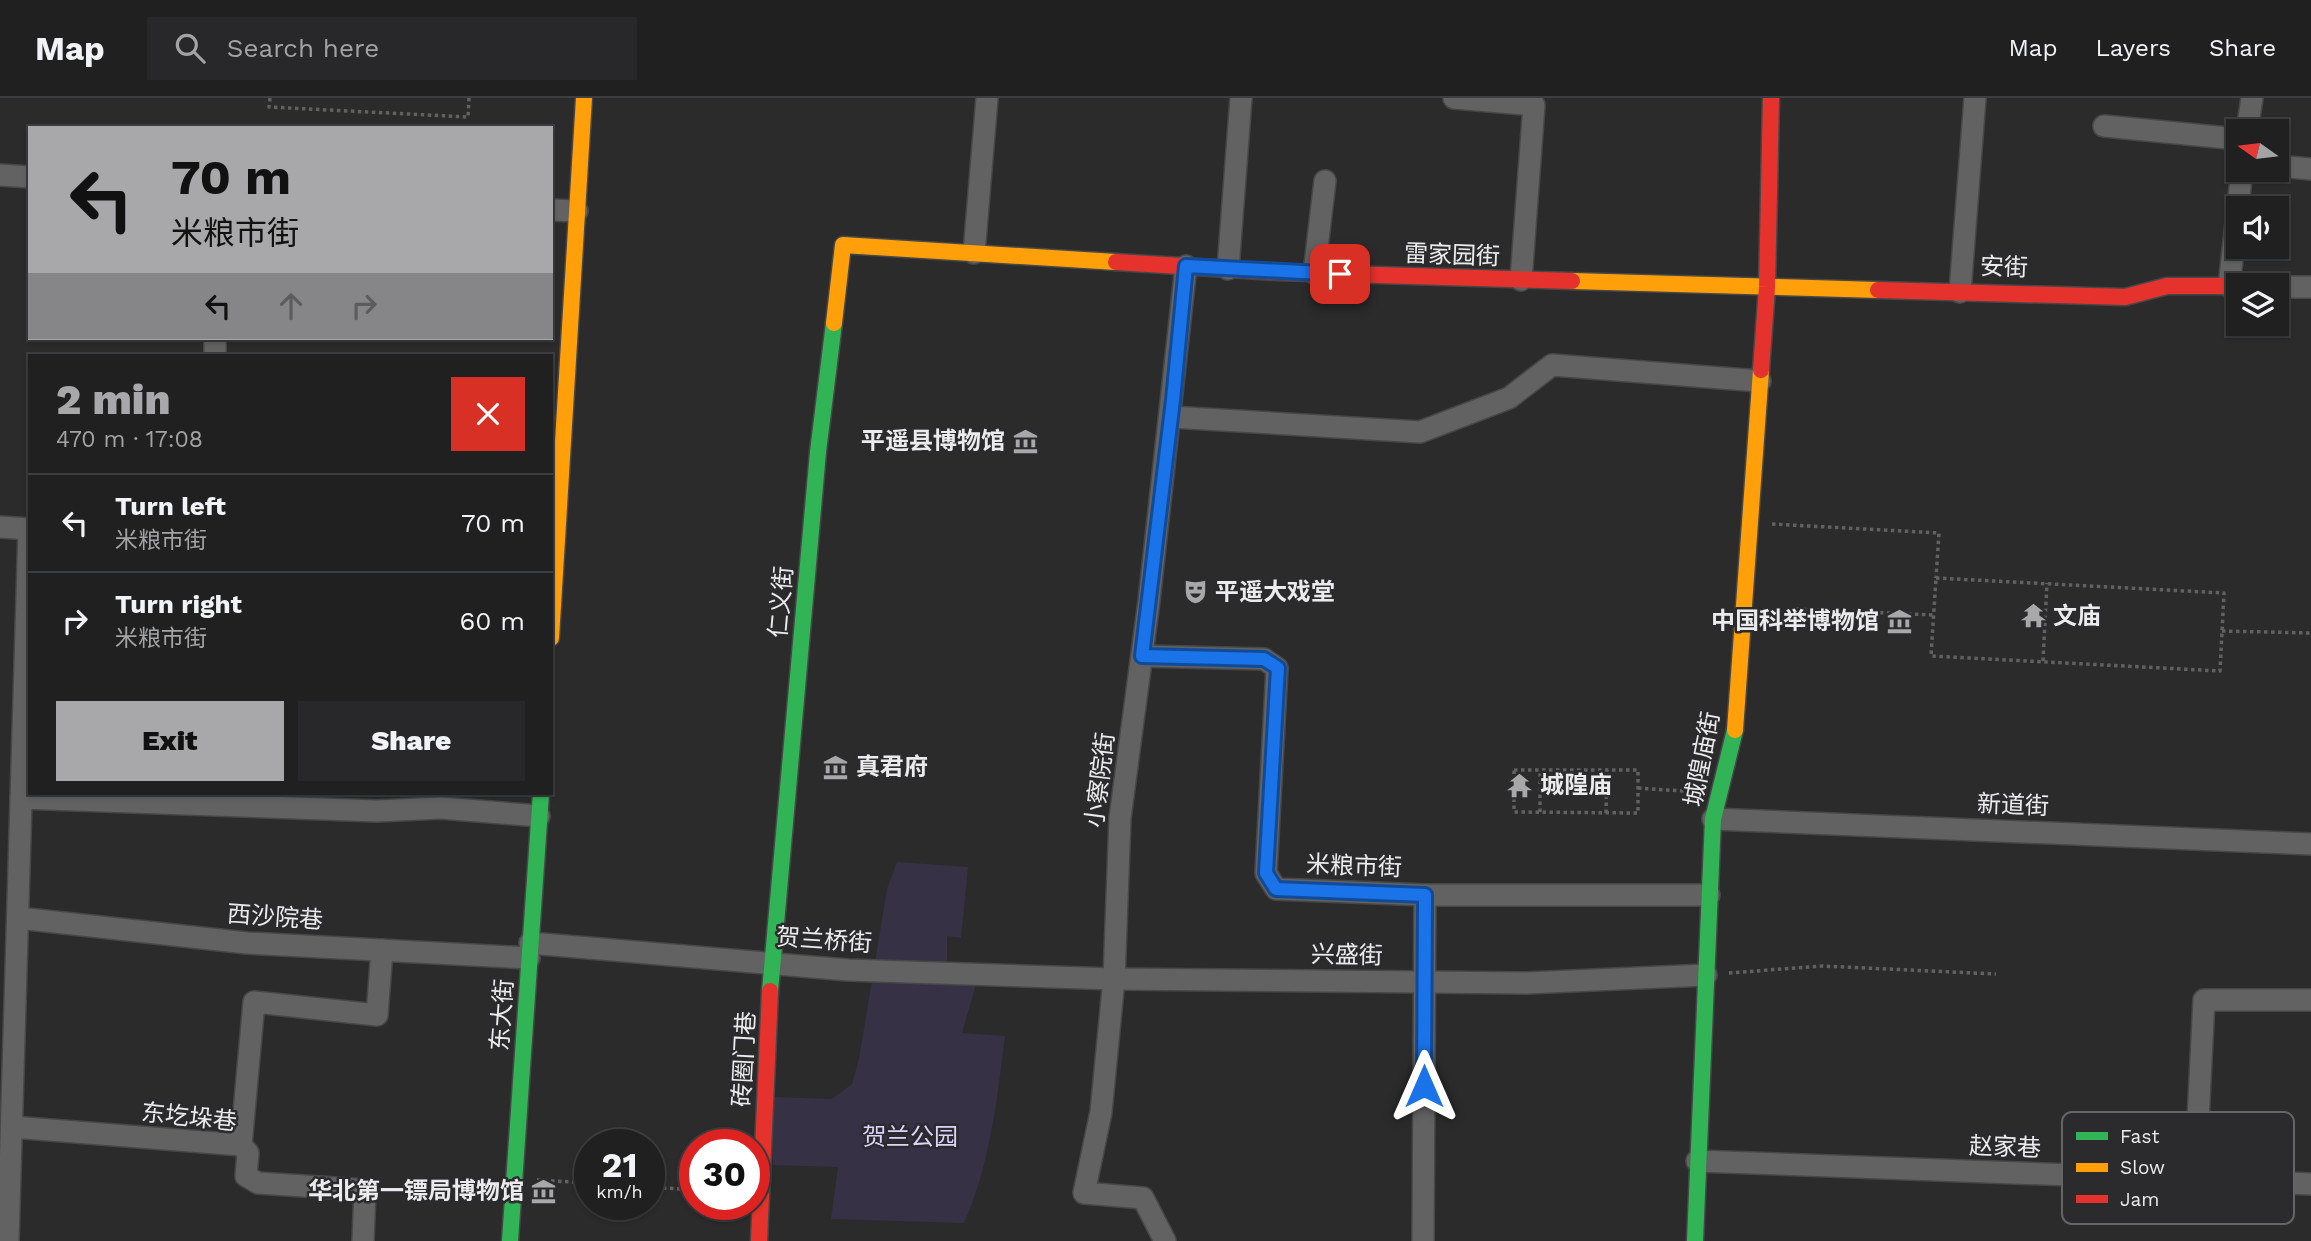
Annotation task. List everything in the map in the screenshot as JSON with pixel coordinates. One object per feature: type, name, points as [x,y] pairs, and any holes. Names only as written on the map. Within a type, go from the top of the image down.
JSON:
[{"type":"street","points":[[553,587],[584,98]]},
{"type":"street","points":[[974,253],[987,98]]},
{"type":"street","points":[[1228,269],[1241,98]]},
{"type":"street","points":[[1454,98],[1534,105],[1521,280]]},
{"type":"street","name":"城隍庙街","points":[[1695,1241],[1713,819],[1734,738],[1767,287],[1771,98]]},
{"type":"street","points":[[1960,292],[1975,98]]},
{"type":"street","points":[[2249,119],[2252,98]]},
{"type":"street","points":[[2104,126],[2226,138]]},
{"type":"street","points":[[2289,167],[2311,169]]},
{"type":"street","points":[[0,175],[28,177]]},
{"type":"street","points":[[1314,273],[1325,181]]},
{"type":"street","points":[[2235,273],[2241,182]]},
{"type":"street","points":[[553,210],[577,211]]},
{"type":"street","name":"雷家园街","points":[[843,245],[1314,273],[1767,287]]},
{"type":"street","name":"仁义街","points":[[771,963],[816,466],[843,245]]},
{"type":"street","name":"小察院街","points":[[1165,1241],[1143,1198],[1084,1193],[1101,1112],[1114,979],[1120,818],[1171,417],[1186,266]]},
{"type":"street","name":"安街","points":[[1767,287],[2124,297],[2167,286],[2226,286]]},
{"type":"street","points":[[2289,287],[2311,287]]},
{"type":"street","points":[[1171,417],[1420,432],[1509,398],[1552,365],[1760,381]]},
{"type":"street","points":[[0,527],[28,529]]},
{"type":"street","points":[[8,1241],[12,1127],[6,1082],[8,946],[18,918],[28,563]]},
{"type":"street","name":"米粮市街","points":[[1142,656],[1264,659],[1278,668],[1266,873],[1276,889],[1425,895],[1709,895]]},
{"type":"street","name":"东大街","points":[[510,1241],[541,795]]},
{"type":"street","points":[[21,798],[377,811],[441,808],[539,816]]},
{"type":"street","name":"新道街","points":[[1713,819],[2311,844]]},
{"type":"street","points":[[1423,1241],[1425,895]]},
{"type":"street","name":"西沙院巷","points":[[18,918],[247,943],[382,950],[530,950]]},
{"type":"street","points":[[241,1144],[254,1002],[377,1015],[382,950]]},
{"type":"street","name":"贺兰桥街","points":[[530,950],[771,963],[848,970],[1114,979]]},
{"type":"street","name":"砖圈门巷","points":[[759,1241],[771,963]]},
{"type":"street","name":"兴盛街","points":[[1114,979],[1527,982],[1706,975]]},
{"type":"street","points":[[2198,1112],[2204,1000],[2311,1000]]},
{"type":"street","name":"东圪垛巷","points":[[12,1127],[241,1144],[248,1153],[246,1176],[258,1184],[365,1190],[363,1241]]},
{"type":"street","name":"赵家巷","points":[[1697,1161],[2062,1175]]},
{"type":"path","points":[[270,98],[269,107],[468,117],[469,98]]},
{"type":"path","points":[[1750,522],[1939,533],[1936,578],[1934,615],[1931,656],[2220,671],[2224,593],[1936,578]]},
{"type":"path","points":[[2043,661],[2047,583]]},
{"type":"path","points":[[1796,609],[1934,615]]},
{"type":"path","points":[[2222,631],[2311,633]]},
{"type":"path","points":[[1540,812],[1541,769]]},
{"type":"path","points":[[1541,769],[1638,770],[1638,813],[1514,812],[1514,770],[1541,769]]},
{"type":"path","points":[[1606,813],[1607,770]]},
{"type":"path","points":[[1638,788],[1720,794]]},
{"type":"path","points":[[1706,975],[1822,966],[1996,974]]},
{"type":"path","points":[[514,1178],[574,1182]]},
{"type":"green space","name":"贺兰公园","points":[[897,862],[968,867],[961,938],[947,936],[947,980],[976,984],[962,1033],[1005,1036],[986,1155],[964,1223],[831,1219],[838,1167],[773,1165],[773,1097],[832,1099],[852,1084],[859,1059],[887,889]]},
{"type":"traffic: fast","points":[[770,991],[818,452],[834,323]]},
{"type":"traffic: fast","points":[[1695,1241],[1713,819],[1735,730]]},
{"type":"traffic: fast","points":[[510,1241],[541,795]]},
{"type":"traffic: slow","points":[[553,605],[584,98]]},
{"type":"traffic: slow","points":[[834,323],[843,245],[1116,262]]},
{"type":"traffic: slow","points":[[1572,281],[1878,290]]},
{"type":"traffic: slow","points":[[1735,730],[1761,370]]},
{"type":"traffic: jam","points":[[1761,370],[1767,287],[1771,98]]},
{"type":"traffic: jam","points":[[1116,262],[1278,272],[1572,281]]},
{"type":"traffic: jam","points":[[1878,290],[2125,297],[2167,286],[2226,286]]},
{"type":"traffic: jam","points":[[759,1241],[770,991]]},
{"type":"place","name":"平遥县博物馆","points":[[1025,441]]},
{"type":"place","name":"平遥大戏堂","points":[[1195,592]]},
{"type":"place","name":"文庙","points":[[2033,616]]},
{"type":"place","name":"中国科举博物馆","points":[[1899,621]]},
{"type":"place","name":"真君府","points":[[836,767]]},
{"type":"place","name":"城隍庙","points":[[1520,785]]},
{"type":"place","name":"华北第一镖局博物馆","points":[[544,1191]]},
{"type":"route","points":[[1340,274],[1186,266],[1173,400],[1142,656],[1264,659],[1278,668],[1266,873],[1276,889],[1425,895],[1424,1086]]}]
